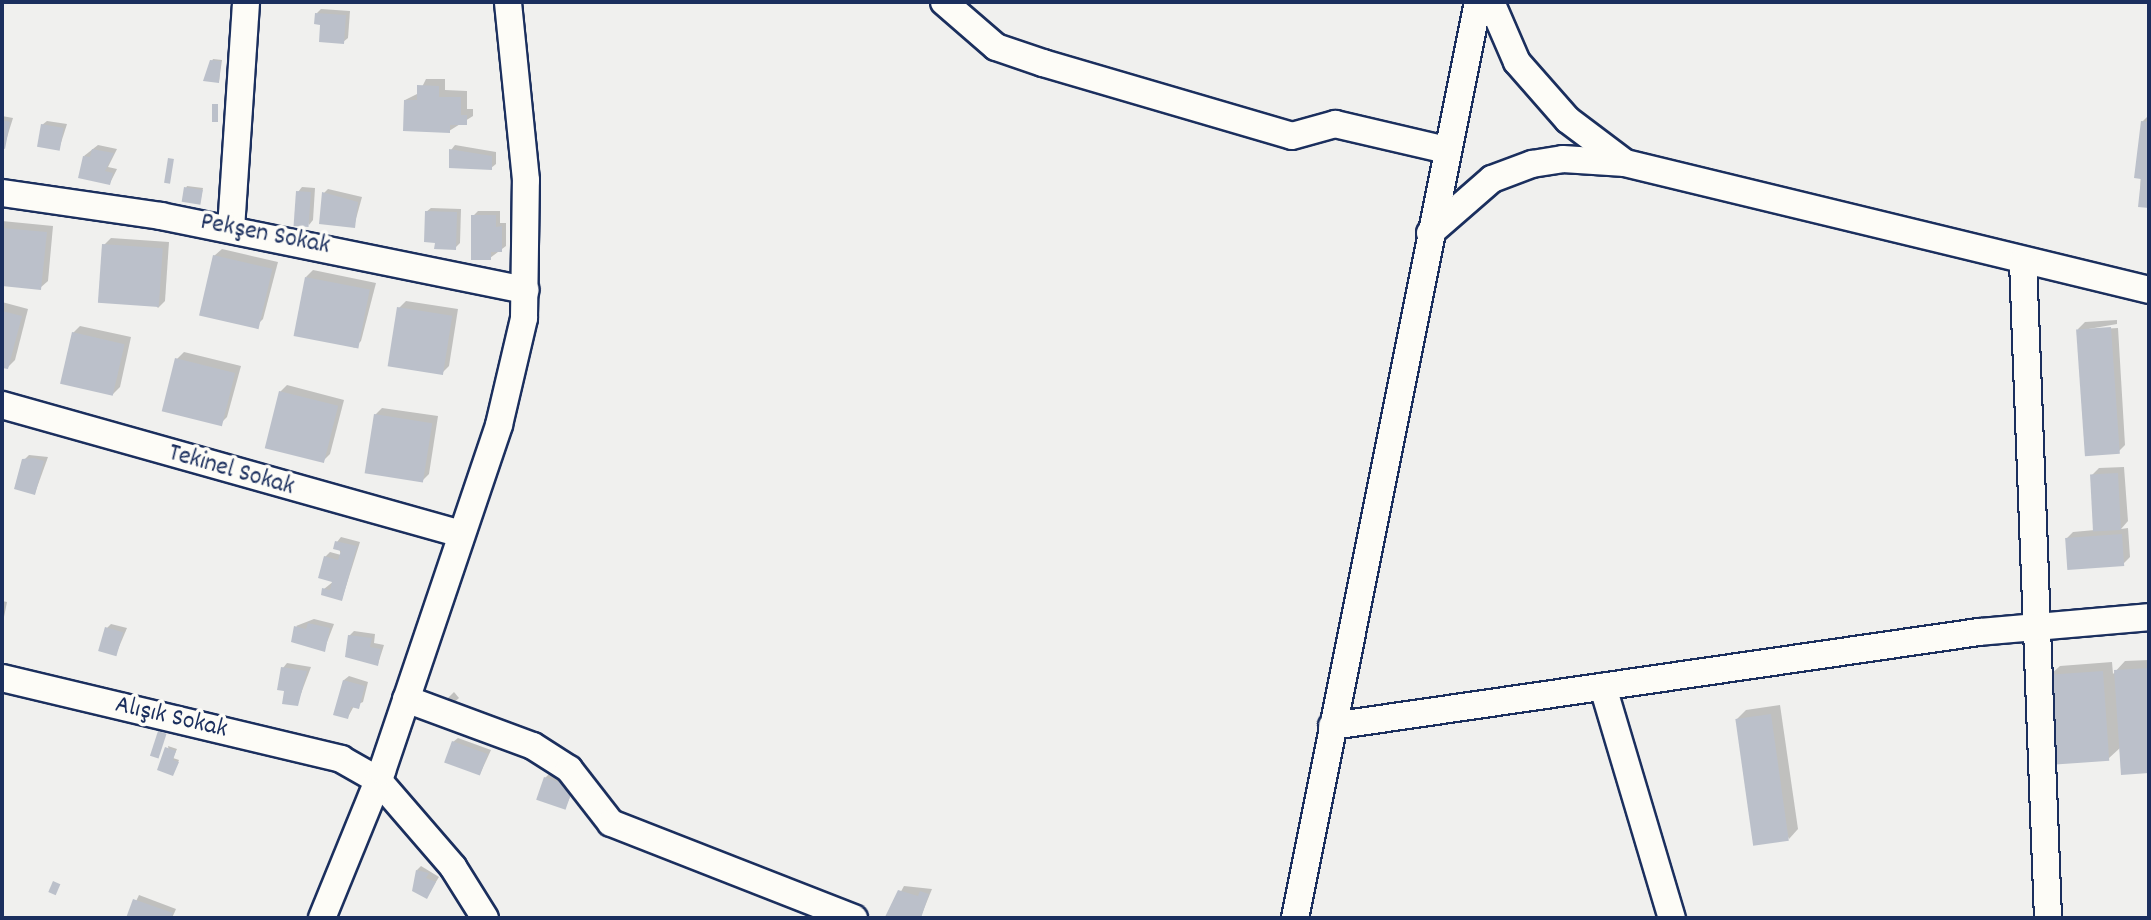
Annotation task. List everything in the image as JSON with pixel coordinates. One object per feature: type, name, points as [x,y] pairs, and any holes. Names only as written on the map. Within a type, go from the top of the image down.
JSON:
[{"type":"street","points":[[231,229],[246,2]]},
{"type":"street","points":[[322,918],[378,780],[499,425],[524,318],[526,180],[508,2]]},
{"type":"street","points":[[944,2],[996,47],[1043,63],[1293,136],[1335,124],[1447,150]]},
{"type":"street","points":[[1295,918],[1478,2]]},
{"type":"street","points":[[1491,2],[1517,62],[1568,120],[1625,163]]},
{"type":"street","points":[[1430,233],[1492,179],[1532,164],[1563,159],[1625,163],[2149,290],[2149,307]]},
{"type":"street","name":"Pekşen Sokak","points":[[2,193],[231,229],[526,290]]},
{"type":"street","points":[[2023,261],[2034,627],[2048,918]]},
{"type":"street","name":"Tekinel Sokak","points":[[2,405],[461,534]]},
{"type":"street","points":[[1332,726],[2034,627],[2149,617]]},
{"type":"street","name":"Alışık Sokak","points":[[2,678],[341,759],[378,780],[453,867],[485,918]]},
{"type":"street","points":[[1603,687],[1672,918]]},
{"type":"street","points":[[406,699],[533,746],[569,769],[611,823],[854,918]]},
{"type":"building","points":[[315,13],[346,15],[344,44],[319,42],[320,25],[314,24]]},
{"type":"building","points":[[210,60],[221,61],[219,83],[203,81]]},
{"type":"building","points":[[417,85],[439,86],[439,97],[461,97],[461,115],[467,115],[467,125],[450,125],[450,133],[403,131],[404,100],[417,100]]},
{"type":"building","points":[[212,104],[218,104],[218,122],[212,122]]},
{"type":"building","points":[[2,120],[10,122],[5,149],[2,148]]},
{"type":"building","points":[[2141,121],[2149,122],[2149,208],[2138,207],[2141,179],[2134,178]]},
{"type":"building","points":[[41,124],[64,128],[60,151],[37,147]]},
{"type":"building","points":[[92,149],[114,153],[105,171],[113,173],[110,185],[78,178],[83,156],[90,157]]},
{"type":"building","points":[[449,149],[492,156],[492,170],[449,168]]},
{"type":"building","points":[[168,158],[174,159],[170,184],[164,183]]},
{"type":"building","points":[[184,187],[203,190],[200,205],[182,202]]},
{"type":"building","points":[[296,191],[311,192],[309,227],[294,226]]},
{"type":"building","points":[[322,192],[358,202],[355,228],[319,224]]},
{"type":"building","points":[[425,211],[457,212],[456,250],[434,249],[435,243],[424,242]]},
{"type":"building","points":[[471,215],[496,215],[496,227],[502,226],[502,252],[491,252],[491,260],[471,260]]},
{"type":"building","points":[[2,228],[47,232],[41,290],[2,286]]},
{"type":"building","points":[[102,244],[163,248],[159,307],[98,303]]},
{"type":"building","points":[[213,255],[272,269],[258,329],[199,315]]},
{"type":"building","points":[[305,277],[370,290],[358,348],[294,336]]},
{"type":"building","points":[[397,307],[452,316],[443,375],[388,366]]},
{"type":"building","points":[[2,311],[22,316],[8,369],[2,368]]},
{"type":"building","points":[[2111,327],[2120,454],[2085,456],[2076,329]]},
{"type":"building","points":[[72,332],[125,344],[113,396],[60,384]]},
{"type":"building","points":[[175,358],[235,373],[222,426],[162,411]]},
{"type":"building","points":[[279,391],[338,406],[324,463],[265,448]]},
{"type":"building","points":[[374,414],[432,423],[423,482],[365,473]]},
{"type":"building","points":[[22,459],[44,461],[35,495],[14,489]]},
{"type":"building","points":[[2118,473],[2121,530],[2093,531],[2090,474]]},
{"type":"building","points":[[2122,534],[2124,566],[2067,570],[2065,538]]},
{"type":"building","points":[[335,541],[357,546],[342,601],[321,595],[322,588],[330,590],[332,582],[318,578],[324,556],[338,560],[341,551],[333,549]]},
{"type":"building","points":[[308,623],[330,628],[325,652],[291,642],[294,626],[306,629]]},
{"type":"building","points":[[105,627],[123,632],[116,656],[98,651]]},
{"type":"building","points":[[348,635],[372,638],[370,647],[381,649],[378,666],[345,657]]},
{"type":"building","points":[[281,667],[307,671],[298,706],[282,704],[284,691],[277,690]]},
{"type":"building","points":[[2149,668],[2149,773],[2121,775],[2114,670]]},
{"type":"building","points":[[2103,671],[2109,761],[2055,765],[2049,675]]},
{"type":"building","points":[[343,680],[365,686],[359,709],[351,707],[348,719],[333,715]]},
{"type":"building","points":[[1771,714],[1789,841],[1753,846],[1735,719]]},
{"type":"building","points":[[158,731],[167,734],[159,759],[150,756]]},
{"type":"building","points":[[452,741],[488,754],[480,776],[444,763]]},
{"type":"building","points":[[165,747],[176,751],[173,760],[179,762],[173,776],[157,770]]},
{"type":"building","points":[[544,777],[573,787],[565,810],[536,800]]},
{"type":"building","points":[[416,870],[429,873],[426,878],[436,882],[427,899],[412,891]]},
{"type":"building","points":[[53,881],[60,884],[56,895],[48,892]]},
{"type":"building","points":[[898,890],[918,896],[920,891],[929,894],[921,918],[885,917]]},
{"type":"building","points":[[133,899],[173,913],[171,918],[126,918]]}]
